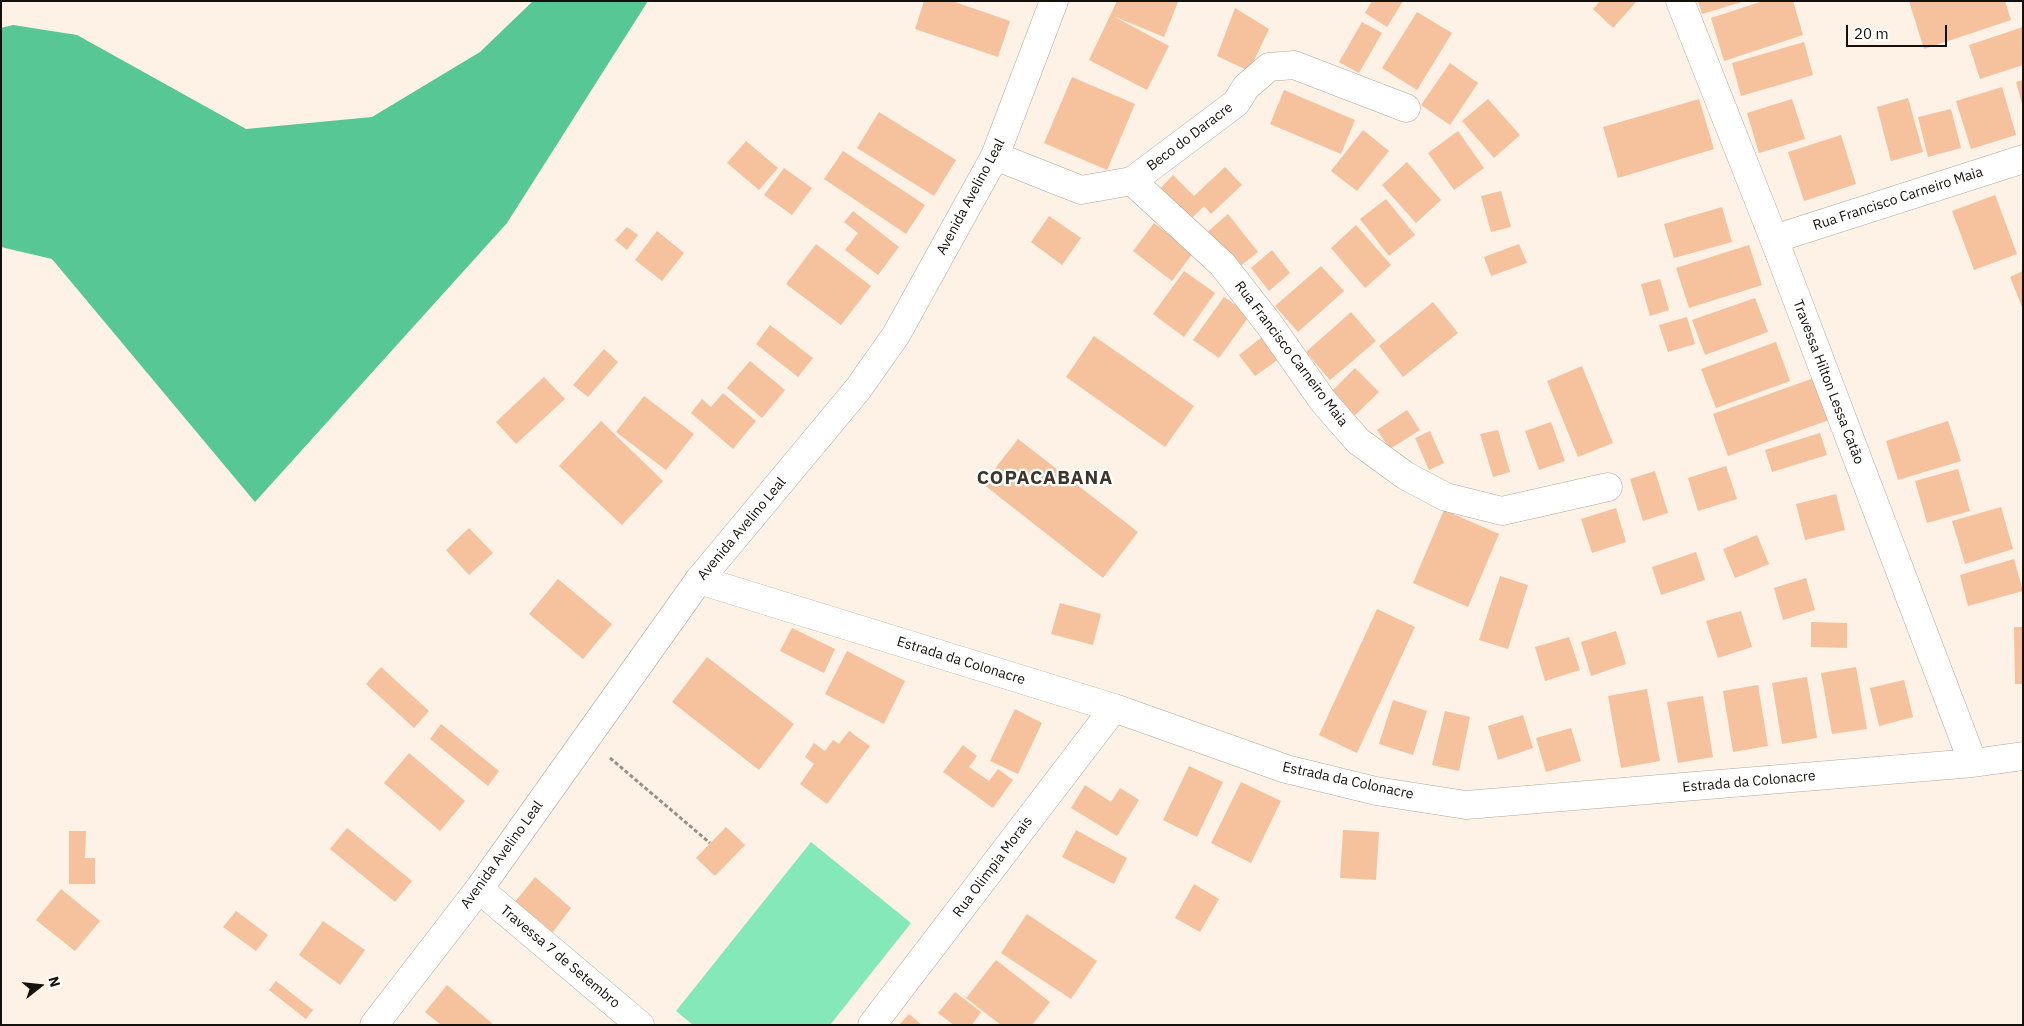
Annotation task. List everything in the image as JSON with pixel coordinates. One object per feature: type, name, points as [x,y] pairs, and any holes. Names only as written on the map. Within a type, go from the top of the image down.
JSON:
[{"type":"street","name":"Avenida Avelino Leal","points":[[374,1025],[479,889],[699,580],[858,390],[896,335],[995,156],[1054,1]]},
{"type":"street","name":"Travessa Hilton Lessa Catão","points":[[1680,1],[1774,239],[1973,763]]},
{"type":"street","name":"Beco do Daracre","points":[[1132,181],[1236,103],[1246,87],[1269,67],[1294,65],[1406,108]]},
{"type":"street","points":[[995,156],[1080,190],[1132,181]]},
{"type":"street","name":"Rua Francisco Carneiro Maia","points":[[1774,239],[2023,159]]},
{"type":"street","name":"Rua Francisco Carneiro Maia","points":[[1132,181],[1222,264],[1270,324],[1323,401],[1358,441],[1406,476],[1446,497],[1502,511],[1608,487]]},
{"type":"street","name":"Estrada da Colonacre","points":[[699,580],[1114,708],[1286,769],[1376,791],[1466,804],[1973,763],[2023,756]]},
{"type":"street","name":"Rua Olimpia Morais","points":[[872,1025],[1114,708]]},
{"type":"street","name":"Travessa 7 de Setembro","points":[[479,889],[640,1025]]},
{"type":"path","points":[[586,738],[710,843]]},
{"type":"green space","points":[[533,1],[648,1],[507,223],[255,502],[52,259],[1,247],[1,28],[13,25],[77,35],[246,129],[372,117],[480,52]]},
{"type":"green space","points":[[811,842],[911,923],[830,1025],[693,1025],[676,1011]]},
{"type":"building","points":[[924,1],[952,1],[1010,21],[998,57],[915,29]]},
{"type":"building","points":[[1117,1],[1178,2],[1164,37],[1113,16],[1169,46],[1147,90],[1089,60]]},
{"type":"building","points":[[1372,1],[1403,1],[1387,27],[1365,13]]},
{"type":"building","points":[[1600,1],[1637,1],[1613,28],[1593,9]]},
{"type":"building","points":[[1698,1],[1742,1],[1742,2],[1702,14]]},
{"type":"building","points":[[1763,1],[1793,1],[1803,35],[1724,61],[1711,18]]},
{"type":"building","points":[[1909,1],[2005,1],[2011,20],[1924,49]]},
{"type":"building","points":[[1235,8],[1269,29],[1249,71],[1217,56]]},
{"type":"building","points":[[1417,12],[1452,33],[1417,90],[1382,68]]},
{"type":"building","points":[[1362,22],[1382,33],[1359,73],[1339,62]]},
{"type":"building","points":[[2023,27],[2023,65],[1980,79],[1969,45]]},
{"type":"building","points":[[1804,42],[1813,75],[1741,96],[1732,63]]},
{"type":"building","points":[[1450,63],[1478,83],[1450,125],[1421,105]]},
{"type":"building","points":[[1072,77],[1135,104],[1107,170],[1044,143]]},
{"type":"building","points":[[2023,80],[2023,104],[2022,104],[2016,82]]},
{"type":"building","points":[[2002,87],[2016,135],[1971,149],[1956,101]]},
{"type":"building","points":[[1284,90],[1355,120],[1341,154],[1270,124]]},
{"type":"building","points":[[1908,98],[1923,152],[1891,161],[1877,107]]},
{"type":"building","points":[[1488,99],[1520,135],[1494,158],[1462,121]]},
{"type":"building","points":[[1699,99],[1714,149],[1618,178],[1603,127]]},
{"type":"building","points":[[1792,99],[1805,139],[1759,153],[1747,113]]},
{"type":"building","points":[[1951,109],[1961,148],[1928,157],[1918,117]]},
{"type":"building","points":[[879,112],[956,160],[934,196],[857,148]]},
{"type":"building","points":[[1363,130],[1389,151],[1357,191],[1331,171]]},
{"type":"building","points":[[1458,131],[1484,168],[1454,190],[1428,153]]},
{"type":"building","points":[[1841,135],[1856,184],[1804,201],[1788,152]]},
{"type":"building","points":[[746,141],[778,168],[759,190],[727,163]]},
{"type":"building","points":[[843,151],[925,205],[906,234],[824,179]]},
{"type":"building","points":[[1407,162],[1441,200],[1416,223],[1382,185]]},
{"type":"building","points":[[1225,167],[1242,185],[1211,214],[1204,206],[1187,223],[1157,192],[1173,175],[1194,196]]},
{"type":"building","points":[[784,168],[812,188],[792,215],[764,195]]},
{"type":"building","points":[[1501,191],[1511,227],[1491,232],[1481,196]]},
{"type":"building","points":[[1995,195],[2017,254],[1974,270],[1952,211]]},
{"type":"building","points":[[1386,199],[1415,235],[1389,256],[1360,219]]},
{"type":"building","points":[[1722,207],[1732,242],[1674,258],[1664,224]]},
{"type":"building","points":[[853,211],[899,247],[878,275],[845,250],[858,233],[844,222]]},
{"type":"building","points":[[1228,214],[1258,252],[1234,271],[1204,235]]},
{"type":"building","points":[[1049,216],[1081,238],[1062,265],[1031,242]]},
{"type":"building","points":[[1154,223],[1193,253],[1172,281],[1133,251]]},
{"type":"building","points":[[1356,225],[1391,265],[1365,288],[1331,248]]},
{"type":"building","points":[[627,227],[638,235],[627,250],[615,240]]},
{"type":"building","points":[[657,231],[684,253],[662,281],[635,260]]},
{"type":"building","points":[[816,244],[871,286],[841,325],[786,284]]},
{"type":"building","points":[[1519,244],[1527,263],[1491,276],[1484,257]]},
{"type":"building","points":[[1749,245],[1762,285],[1689,308],[1676,268]]},
{"type":"building","points":[[1272,250],[1290,273],[1269,291],[1251,268]]},
{"type":"building","points":[[1321,266],[1344,291],[1298,332],[1275,306]]},
{"type":"building","points":[[1184,271],[1215,293],[1184,337],[1153,314]]},
{"type":"building","points":[[2023,271],[2023,309],[2010,277]]},
{"type":"building","points":[[1660,279],[1669,310],[1650,316],[1641,284]]},
{"type":"building","points":[[1224,297],[1250,315],[1219,358],[1193,340]]},
{"type":"building","points":[[1755,298],[1768,332],[1705,355],[1692,320]]},
{"type":"building","points":[[1433,302],[1458,333],[1403,377],[1379,346]]},
{"type":"building","points":[[1351,312],[1376,341],[1330,380],[1306,352]]},
{"type":"building","points":[[1687,317],[1695,344],[1668,352],[1659,325]]},
{"type":"building","points":[[770,325],[813,358],[798,377],[756,344]]},
{"type":"building","points":[[1094,336],[1194,406],[1165,447],[1066,377]]},
{"type":"building","points":[[1262,337],[1279,359],[1255,376],[1239,355]]},
{"type":"building","points":[[1776,342],[1790,381],[1716,408],[1701,369]]},
{"type":"building","points":[[604,349],[618,362],[588,397],[573,385]]},
{"type":"building","points":[[750,361],[785,390],[762,418],[727,388]]},
{"type":"building","points":[[1582,366],[1613,443],[1578,457],[1547,381]]},
{"type":"building","points":[[1355,368],[1379,392],[1350,420],[1327,396]]},
{"type":"building","points":[[544,377],[565,399],[516,444],[496,422]]},
{"type":"building","points":[[1814,378],[1829,420],[1728,456],[1713,414]]},
{"type":"building","points":[[723,393],[756,421],[733,449],[691,413],[702,399],[711,407]]},
{"type":"building","points":[[644,396],[694,434],[666,470],[616,432]]},
{"type":"building","points":[[1407,410],[1420,430],[1390,449],[1377,430]]},
{"type":"building","points":[[601,421],[663,481],[622,525],[559,466]]},
{"type":"building","points":[[1948,421],[1961,461],[1898,480],[1886,441]]},
{"type":"building","points":[[1551,422],[1565,461],[1539,470],[1525,431]]},
{"type":"building","points":[[1498,430],[1510,472],[1493,477],[1480,434]]},
{"type":"building","points":[[1430,431],[1444,463],[1429,470],[1415,438]]},
{"type":"building","points":[[1820,433],[1827,455],[1772,472],[1765,450]]},
{"type":"building","points":[[1018,439],[1138,532],[1103,578],[983,484]]},
{"type":"building","points":[[1726,466],[1737,499],[1698,511],[1688,478]]},
{"type":"building","points":[[1958,469],[1970,511],[1927,523],[1915,481]]},
{"type":"building","points":[[1655,471],[1668,513],[1643,521],[1630,479]]},
{"type":"building","points":[[1836,494],[1845,530],[1805,540],[1796,504]]},
{"type":"building","points":[[2001,507],[2013,549],[1965,564],[1952,521]]},
{"type":"building","points":[[1616,508],[1626,542],[1592,553],[1581,519]]},
{"type":"building","points":[[1444,510],[1499,534],[1468,607],[1413,583]]},
{"type":"building","points":[[469,528],[493,553],[469,575],[446,550]]},
{"type":"building","points":[[1757,535],[1769,564],[1735,578],[1723,549]]},
{"type":"building","points":[[1696,552],[1705,580],[1661,595],[1652,567]]},
{"type":"building","points":[[2014,559],[2023,591],[1968,606],[1960,575]]},
{"type":"building","points":[[1500,576],[1528,585],[1508,649],[1479,640]]},
{"type":"building","points":[[1806,578],[1815,610],[1783,620],[1774,588]]},
{"type":"building","points":[[558,579],[612,624],[583,659],[529,614]]},
{"type":"building","points":[[1060,603],[1101,614],[1093,645],[1051,634]]},
{"type":"building","points":[[1377,609],[1415,627],[1357,753],[1319,735]]},
{"type":"building","points":[[1741,611],[1752,647],[1718,658],[1706,621]]},
{"type":"building","points":[[1811,622],[1847,623],[1847,648],[1811,647]]},
{"type":"building","points":[[2014,627],[2023,627],[2023,684],[2015,684]]},
{"type":"building","points":[[792,628],[835,649],[824,673],[780,651]]},
{"type":"building","points":[[1616,631],[1626,664],[1591,676],[1581,642]]},
{"type":"building","points":[[1569,637],[1580,670],[1545,681],[1535,647]]},
{"type":"building","points":[[847,651],[905,681],[884,724],[825,694]]},
{"type":"building","points":[[707,657],[794,724],[759,770],[672,702]]},
{"type":"building","points":[[381,667],[429,711],[414,728],[366,684]]},
{"type":"building","points":[[1856,667],[1867,729],[1832,734],[1821,673]]},
{"type":"building","points":[[1807,677],[1817,738],[1782,744],[1772,683]]},
{"type":"building","points":[[1904,680],[1913,717],[1879,726],[1870,688]]},
{"type":"building","points":[[1758,685],[1768,746],[1733,752],[1723,691]]},
{"type":"building","points":[[1647,689],[1660,761],[1621,768],[1608,696]]},
{"type":"building","points":[[1703,696],[1713,757],[1678,763],[1667,702]]},
{"type":"building","points":[[1393,700],[1427,711],[1413,755],[1379,744]]},
{"type":"building","points":[[1015,709],[1042,723],[1018,774],[990,761]]},
{"type":"building","points":[[1445,711],[1470,717],[1459,771],[1432,765]]},
{"type":"building","points":[[1523,715],[1533,748],[1498,760],[1488,726]]},
{"type":"building","points":[[441,724],[499,771],[488,786],[430,739]]},
{"type":"building","points":[[1571,728],[1581,761],[1546,772],[1536,738]]},
{"type":"building","points":[[849,731],[870,746],[827,804],[800,784],[814,764],[805,757],[814,743],[825,751],[833,740],[839,744]]},
{"type":"building","points":[[963,745],[977,756],[969,767],[989,781],[998,769],[1013,780],[993,808],[943,772]]},
{"type":"building","points":[[409,753],[465,801],[440,831],[384,783]]},
{"type":"building","points":[[1189,766],[1223,782],[1197,837],[1163,820]]},
{"type":"building","points":[[1241,782],[1281,801],[1251,863],[1211,843]]},
{"type":"building","points":[[1085,785],[1111,802],[1120,788],[1139,800],[1117,836],[1071,808]]},
{"type":"building","points":[[726,827],[745,845],[715,876],[696,858]]},
{"type":"building","points":[[347,828],[412,881],[395,902],[330,849]]},
{"type":"building","points":[[1076,830],[1127,858],[1114,884],[1062,857]]},
{"type":"building","points":[[1343,830],[1379,832],[1376,880],[1340,878]]},
{"type":"building","points":[[69,831],[86,831],[85,858],[95,858],[95,884],[69,884]]},
{"type":"building","points":[[535,877],[571,908],[552,933],[515,902]]},
{"type":"building","points":[[1194,884],[1219,899],[1200,932],[1175,918]]},
{"type":"building","points":[[61,889],[100,921],[75,951],[36,920]]},
{"type":"building","points":[[236,911],[268,935],[256,951],[223,927]]},
{"type":"building","points":[[1027,914],[1097,961],[1071,999],[1001,953]]},
{"type":"building","points":[[323,921],[365,950],[340,985],[299,955]]},
{"type":"building","points":[[996,960],[1050,1002],[1032,1025],[1001,1025],[966,998]]},
{"type":"building","points":[[276,981],[313,1010],[306,1019],[269,990]]},
{"type":"building","points":[[447,985],[494,1025],[441,1025],[425,1012]]},
{"type":"building","points":[[955,992],[981,1012],[972,1025],[954,1025],[938,1013]]},
{"type":"building","points":[[909,1014],[922,1025],[899,1025]]},
{"type":"district","name":"COPACABANA","points":[[1045,479]]}]
